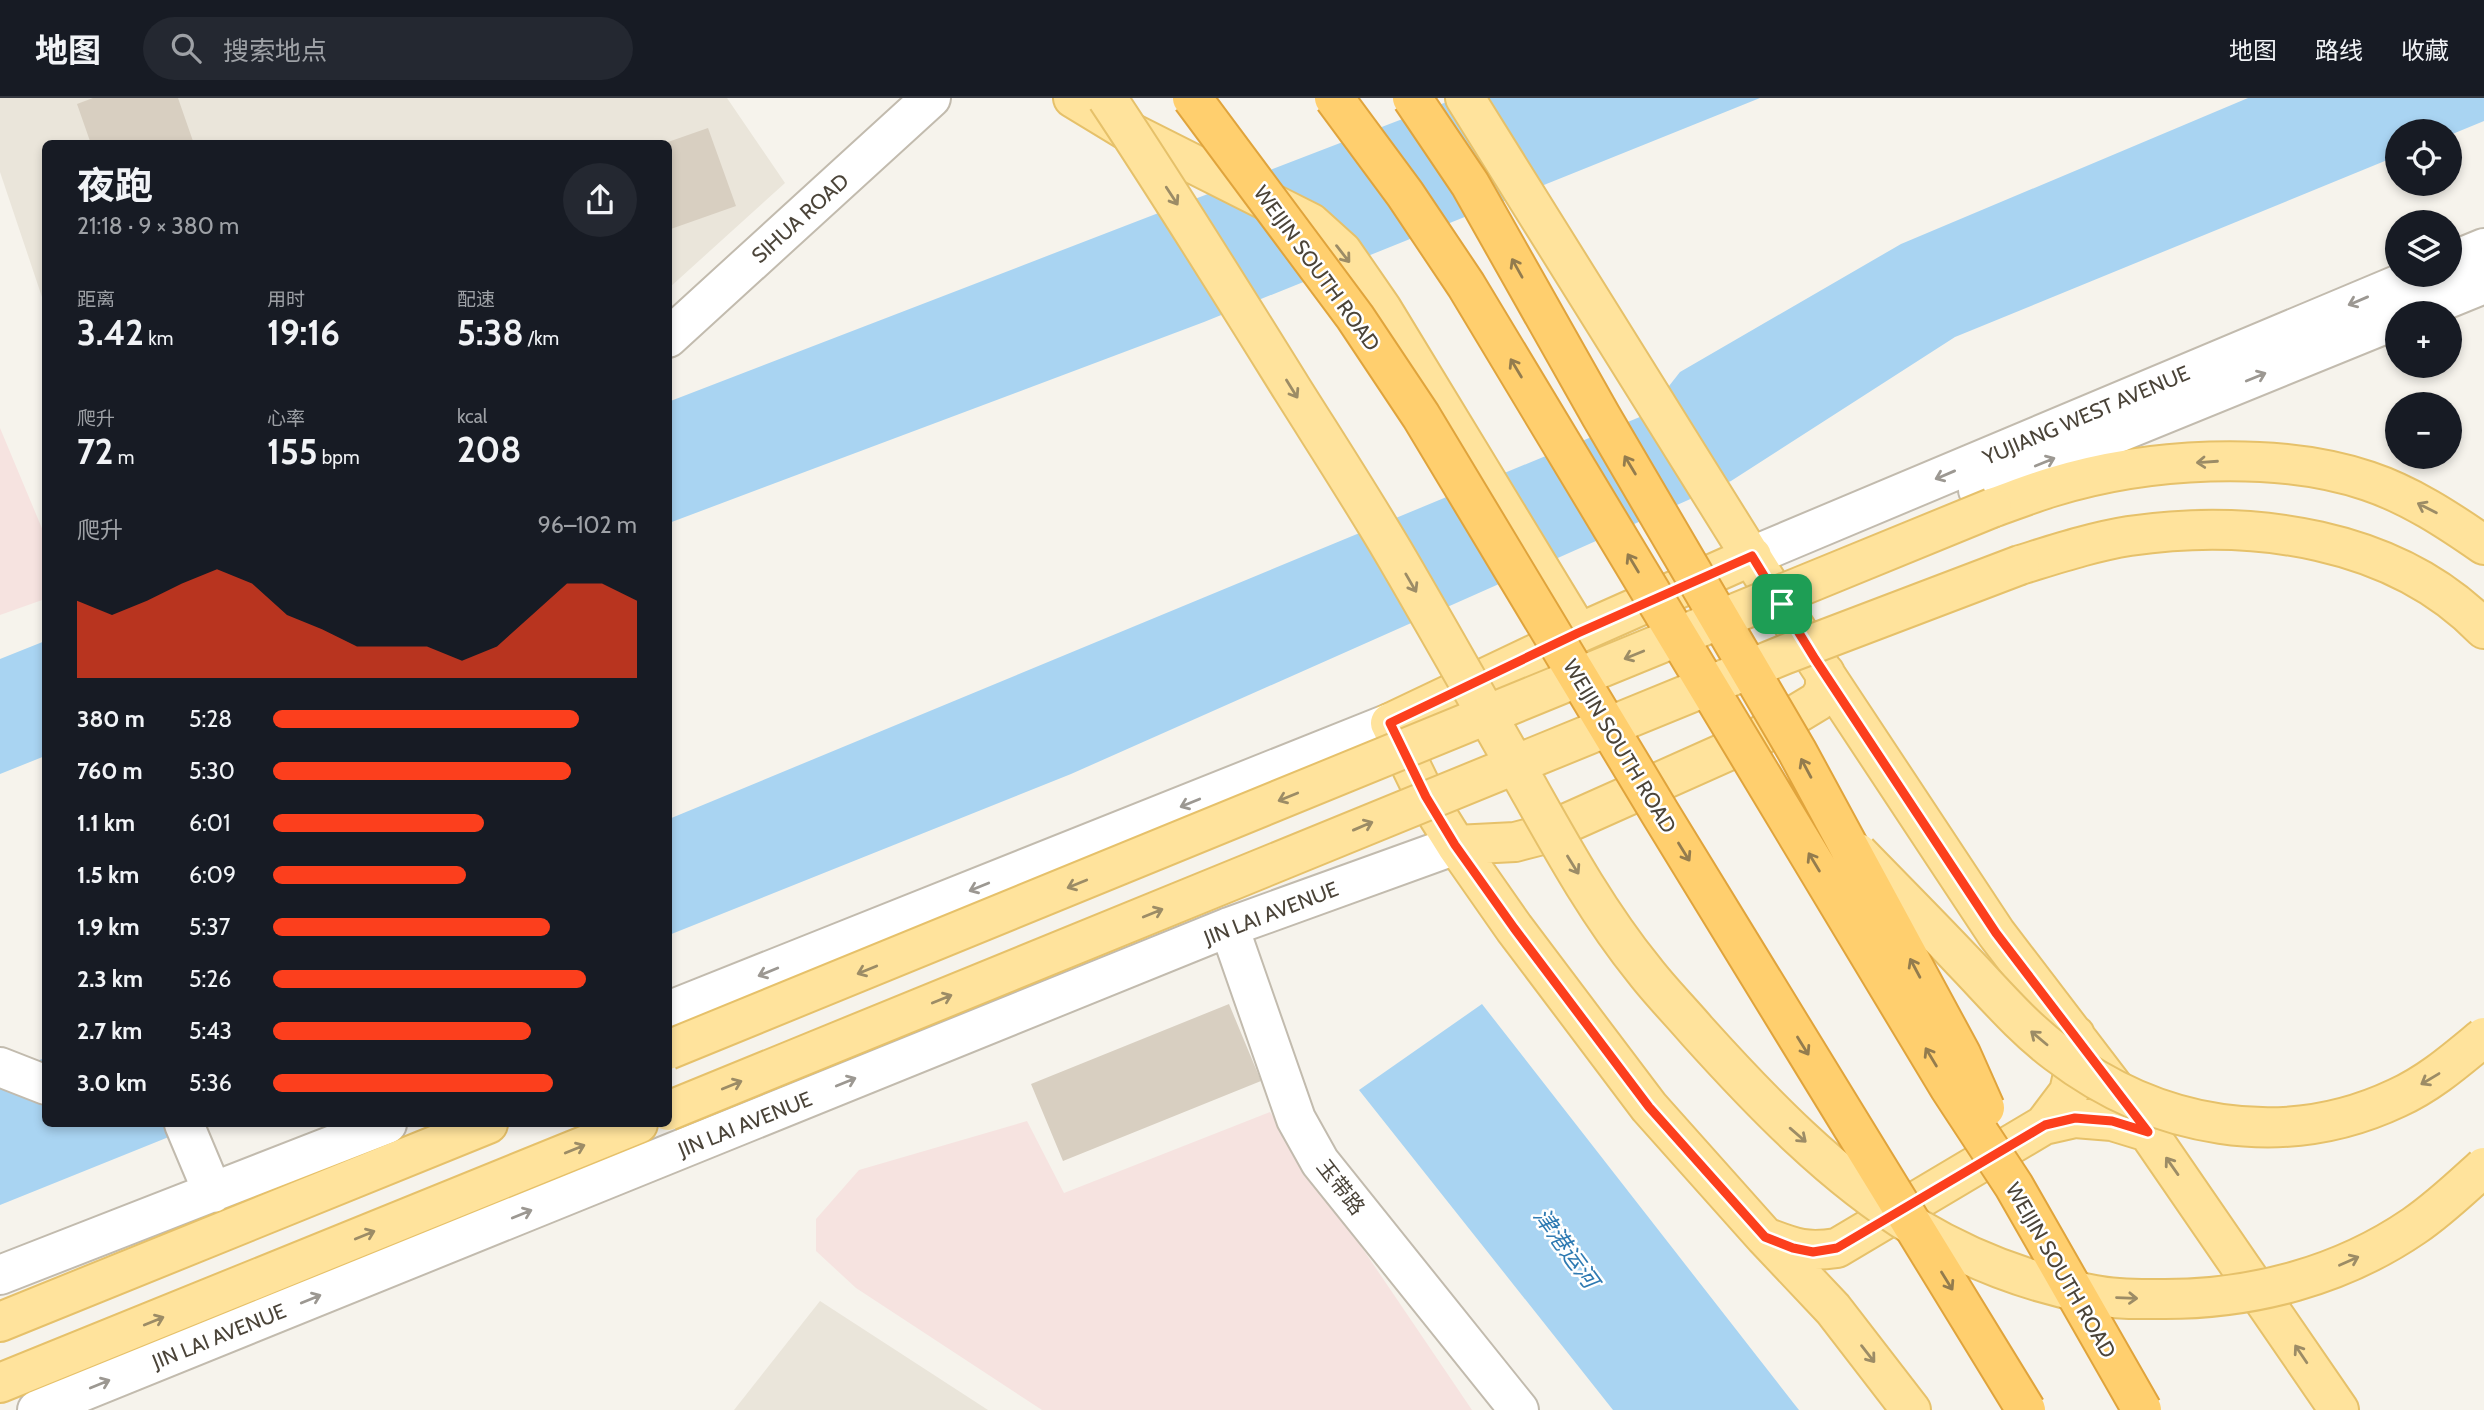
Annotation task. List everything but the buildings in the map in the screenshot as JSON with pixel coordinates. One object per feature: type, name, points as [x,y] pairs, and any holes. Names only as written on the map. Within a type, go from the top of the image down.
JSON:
[{"type":"highway","name":"WEIJIN SOUTH ROAD","points":[[1192,98],[1355,317],[1421,416],[1660,813],[2026,1410]]},
{"type":"highway","name":"WEIJIN SOUTH ROAD","points":[[1334,98],[1405,194],[1466,285],[1941,1075],[2014,1186],[2142,1410]]},
{"type":"highway","points":[[1412,98],[1470,184],[1601,416],[1746,661],[1961,1054],[1981,1098],[2014,1186]]},
{"type":"main road","points":[[1073,98],[1124,129],[1311,223],[1342,251],[1382,309],[1578,633]]},
{"type":"main road","points":[[1107,98],[1171,194],[1392,549],[1568,857],[1605,916],[1645,971],[1749,1088],[1799,1136],[1881,1205],[1917,1228],[1967,1254],[2045,1283],[2097,1296],[2199,1298],[2258,1291],[2311,1277],[2362,1256],[2413,1227],[2484,1167]]},
{"type":"main road","points":[[1465,98],[1825,673],[1996,933],[2148,1132],[2339,1410]]},
{"type":"main road","points":[[672,1048],[1992,508],[2054,486],[2111,473],[2166,465],[2224,461],[2304,466],[2340,472],[2371,482],[2443,517],[2484,545]]},
{"type":"main road","points":[[672,1109],[1786,654],[2020,565],[2081,547],[2127,537],[2177,531],[2232,531],[2316,541],[2377,559],[2407,572],[2463,607],[2484,629]]},
{"type":"main road","points":[[1752,556],[1578,633],[1390,723],[1426,797],[1455,845],[1649,1107],[1833,1309],[1911,1410]]},
{"type":"main road","points":[[1455,845],[1515,842],[1538,836],[1755,739],[1818,701],[1825,689],[1825,673]]},
{"type":"main road","points":[[1844,839],[1997,999],[2056,1053],[2110,1087],[2148,1105],[2218,1125],[2251,1128],[2289,1127],[2362,1113],[2399,1097],[2445,1070],[2484,1037]]},
{"type":"main road","points":[[2045,1125],[2069,1092],[2074,1070],[2075,1035]]},
{"type":"main road","points":[[1765,1237],[1793,1248],[1813,1252],[1837,1248],[2045,1125],[2075,1118],[2112,1121],[2148,1132]]},
{"type":"main road","points":[[0,1322],[481,1127]]},
{"type":"main road","points":[[0,1383],[631,1127]]},
{"type":"main road","points":[[1833,1309],[1827,1292],[1828,1271],[1837,1248]]},
{"type":"street","name":"SIHUA ROAD","points":[[672,334],[931,98]]},
{"type":"street","points":[[2462,257],[2484,248]]},
{"type":"street","points":[[2442,301],[2484,284]]},
{"type":"street","name":"YUJIANG WEST AVENUE","points":[[1752,556],[2392,287]]},
{"type":"street","name":"YUJIANG WEST AVENUE","points":[[1782,604],[1789,571],[1801,561],[2385,325]]},
{"type":"street","points":[[672,1009],[1390,723]]},
{"type":"street","name":"JIN LAI AVENUE","points":[[37,1410],[1229,927],[1455,845]]},
{"type":"street","name":"玉带路","points":[[1229,927],[1296,1119],[1320,1162],[1519,1410]]},
{"type":"street","points":[[0,1067],[42,1083]]},
{"type":"street","points":[[185,1127],[207,1180]]},
{"type":"street","points":[[0,1275],[207,1180],[377,1127]]},
{"type":"shaded area","points":[[0,98],[727,98],[785,183],[672,285],[672,140],[42,140],[42,297],[0,172]]},
{"type":"shaded area","points":[[0,428],[42,528],[42,600],[0,615]]},
{"type":"shaded area","points":[[1270,1112],[1472,1410],[1042,1410],[856,1288],[816,1251],[816,1219],[859,1170],[1027,1121],[1064,1193]]},
{"type":"shaded area","points":[[820,1301],[988,1410],[734,1410]]},
{"type":"water","points":[[1457,98],[1760,98],[1204,322],[672,522],[672,400]]},
{"type":"water","points":[[2248,98],[2484,98],[2484,121],[2462,130],[2462,119],[2385,119],[2385,161],[1955,337],[1731,481],[1071,774],[672,934],[672,818],[1647,414],[1680,372],[1901,244]]},
{"type":"water","points":[[42,642],[42,757],[0,774],[0,659]]},
{"type":"water","name":"津港运河","points":[[1482,1004],[1799,1410],[1613,1410],[1359,1090]]},
{"type":"water","points":[[42,1059],[42,1127],[194,1127],[0,1205],[0,1074]]},
{"type":"route","points":[[1752,556],[1782,604],[1815,659],[1996,933],[2148,1132],[2112,1121],[2075,1118],[2045,1125],[1837,1248],[1813,1252],[1793,1248],[1765,1237],[1649,1107],[1455,845],[1426,797],[1390,723],[1578,633],[1752,556]]}]
